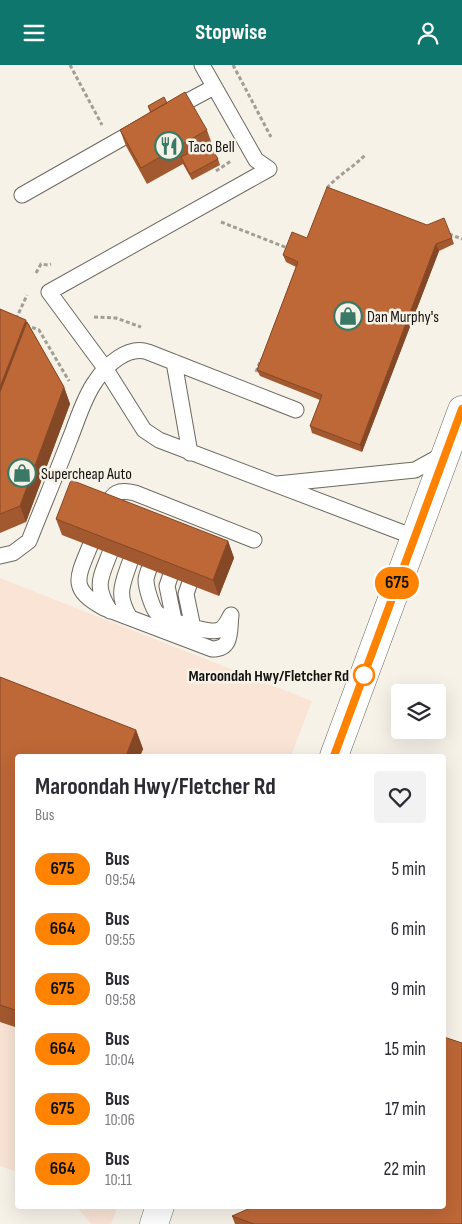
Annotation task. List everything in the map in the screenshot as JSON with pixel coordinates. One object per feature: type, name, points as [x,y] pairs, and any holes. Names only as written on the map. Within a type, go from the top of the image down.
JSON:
[{"type":"street","points":[[335,754],[462,409]]},
{"type":"street","points":[[154,1224],[159,1209]]},
{"type":"lane","points":[[202,65],[256,160],[269,169],[49,292],[105,368],[144,430],[159,440],[190,453],[414,537]]},
{"type":"lane","points":[[22,195],[214,87]]},
{"type":"lane","points":[[0,556],[13,553],[29,541],[81,409],[94,382],[105,368],[128,352],[140,350],[296,410]]},
{"type":"lane","points":[[174,362],[190,453]]},
{"type":"lane","points":[[273,485],[415,471],[445,454]]},
{"type":"lane","points":[[106,508],[110,497],[116,493],[125,491],[135,493],[175,507],[254,540]]},
{"type":"lane","points":[[129,508],[135,493]]},
{"type":"lane","points":[[149,516],[155,500]]},
{"type":"lane","points":[[168,523],[175,507]]},
{"type":"lane","points":[[188,531],[194,515]]},
{"type":"lane","points":[[207,539],[213,523]]},
{"type":"lane","points":[[90,546],[78,576],[81,590],[90,600],[110,611],[212,649],[226,646],[231,615],[224,626],[218,631],[210,632],[193,628],[158,614],[153,606],[146,579],[149,569]]},
{"type":"lane","points":[[110,553],[100,580],[100,592],[110,611]]},
{"type":"lane","points":[[130,562],[121,587],[121,597],[124,608],[130,618]]},
{"type":"lane","points":[[170,577],[167,586],[174,620]]},
{"type":"lane","points":[[189,585],[186,594],[193,628]]},
{"type":"path","points":[[70,65],[104,129]]},
{"type":"path","points":[[233,65],[272,139]]},
{"type":"path","points":[[324,196],[327,188],[333,181],[355,166],[366,155]]},
{"type":"path","points":[[327,188],[336,191]]},
{"type":"path","points":[[444,233],[462,239]]},
{"type":"path","points":[[94,317],[116,318],[142,328]]},
{"type":"path","points":[[8,318],[15,321]]},
{"type":"path","points":[[248,369],[256,372],[263,354]]},
{"type":"shaded area","points":[[0,578],[312,701],[292,754],[15,754],[15,1171],[0,1166]]},
{"type":"shaded area","points":[[78,1209],[117,1209],[111,1224],[91,1224]]},
{"type":"building","points":[[185,92],[207,130],[141,168],[120,130]]},
{"type":"building","points":[[164,97],[167,103],[151,112],[148,106]]},
{"type":"building","points":[[208,142],[218,159],[190,174],[181,157]]},
{"type":"building","name":"Dan Murphy's","points":[[327,187],[427,225],[444,218],[452,238],[436,244],[360,445],[310,426],[322,395],[257,370],[298,262],[283,255],[292,232],[307,238]]},
{"type":"building","points":[[0,309],[26,320],[0,387]]},
{"type":"building","name":"Supercheap Auto","points":[[27,322],[64,387],[20,506],[0,514],[0,392]]},
{"type":"building","points":[[71,480],[228,541],[213,580],[56,519]]},
{"type":"building","points":[[0,677],[136,730],[127,754],[15,754],[15,1010],[0,1005]]},
{"type":"building","points":[[446,1038],[462,1043],[462,1224],[254,1224],[232,1216],[248,1209],[446,1209]]},
{"type":"bus line","name":"675","points":[[335,754],[462,409]]},
{"type":"place","name":"Taco Bell","points":[[169,146]]},
{"type":"place","name":"Dan Murphy's","points":[[348,316]]},
{"type":"place","name":"Supercheap Auto","points":[[22,473]]},
{"type":"place","name":"Maroondah Hwy/Fletcher Rd","points":[[364,675]]}]
